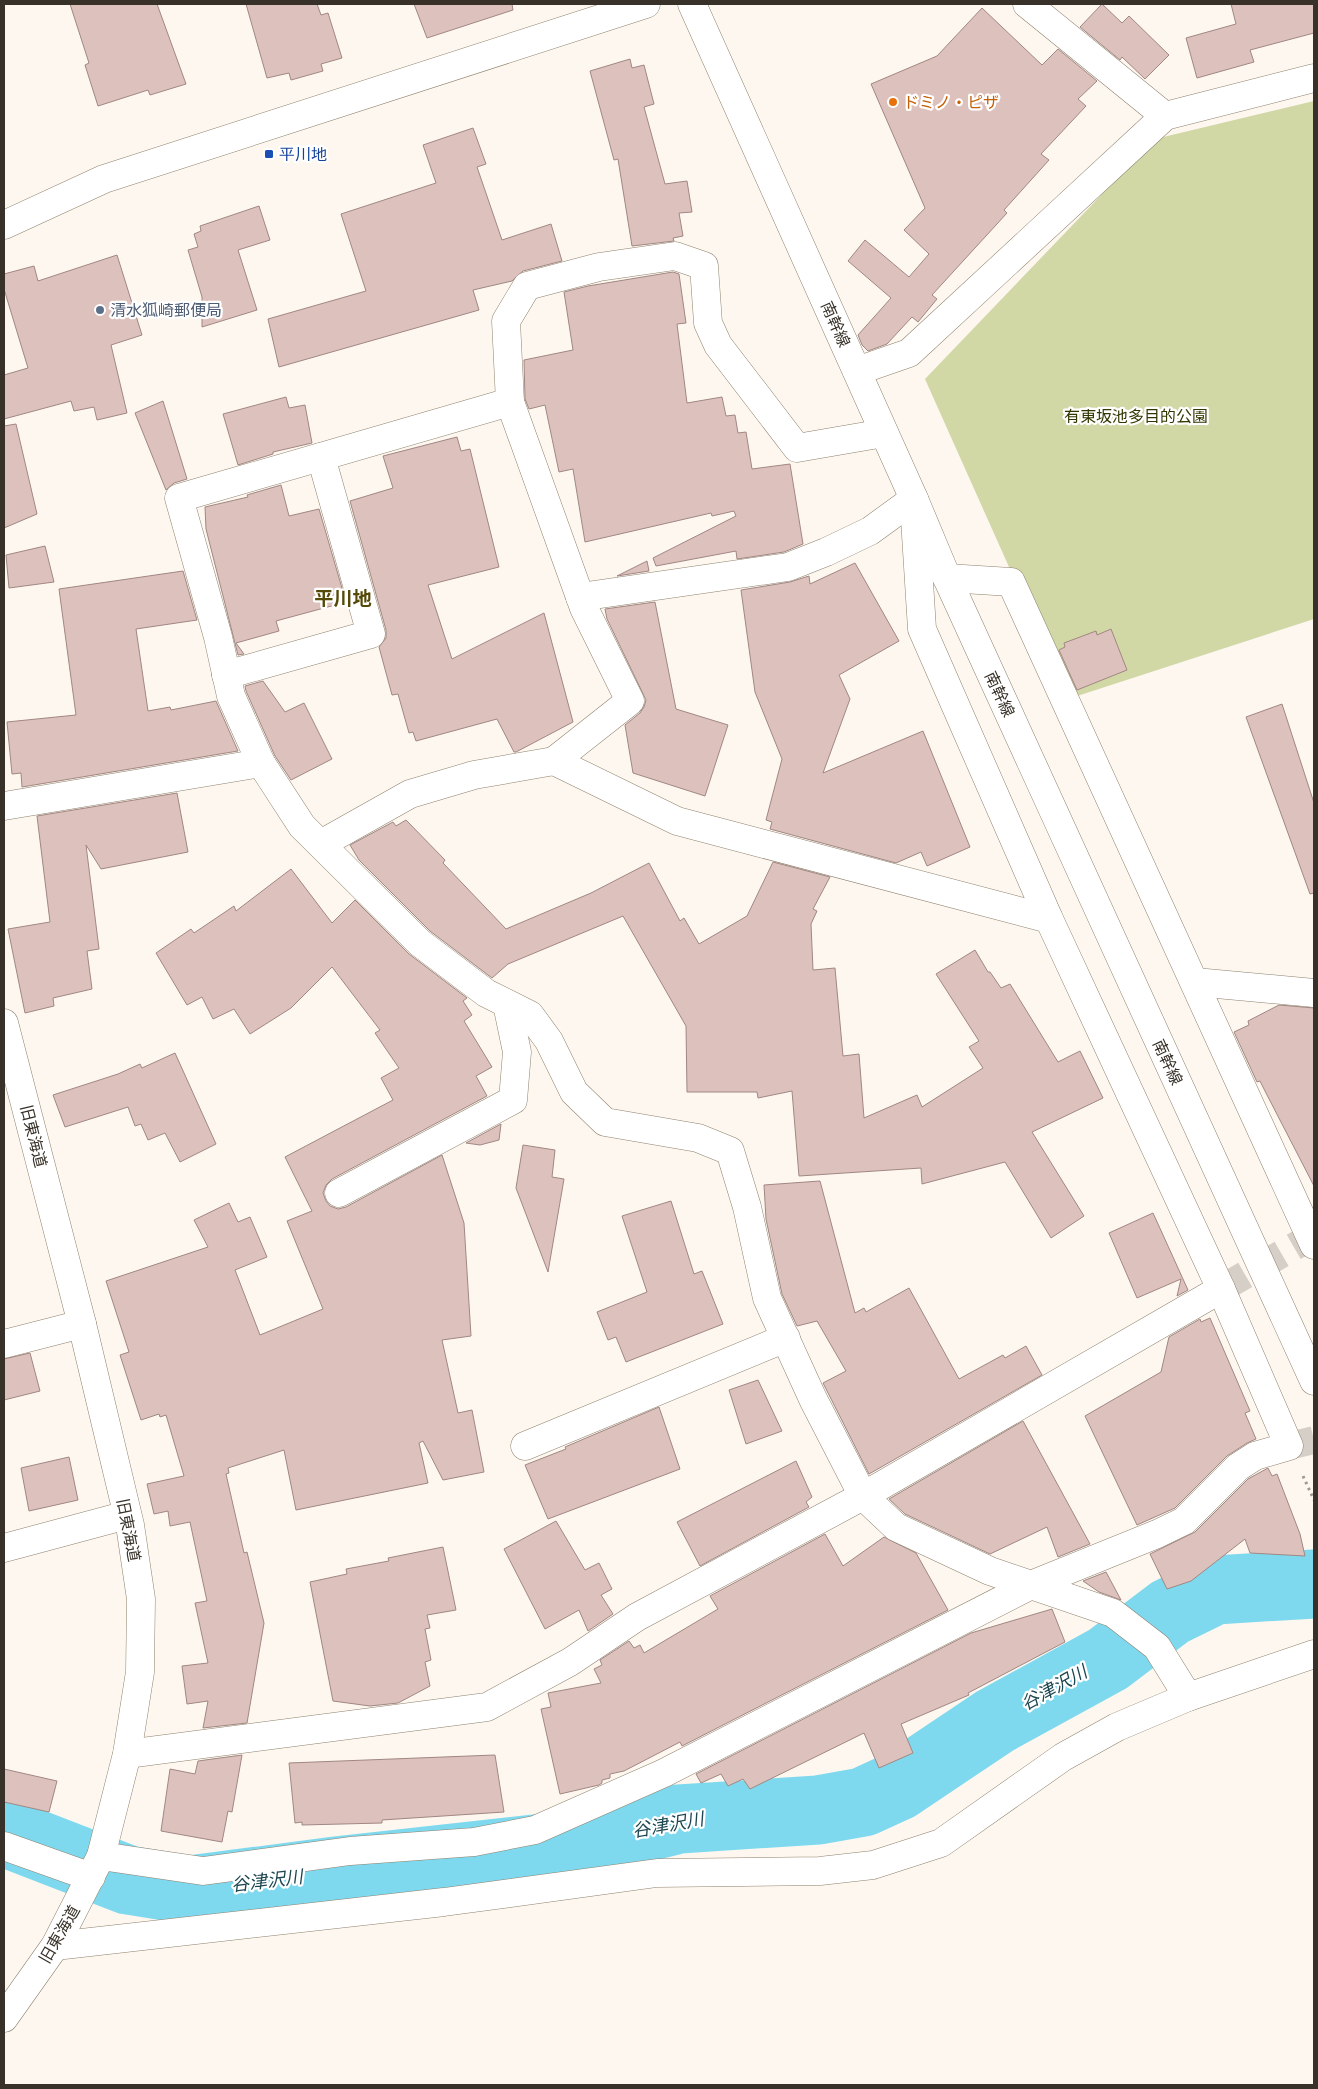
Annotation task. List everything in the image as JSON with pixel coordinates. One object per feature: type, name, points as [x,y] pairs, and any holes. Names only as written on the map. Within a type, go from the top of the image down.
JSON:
[{"type":"street","points":[[4,225],[104,179],[646,4]]},
{"type":"street","name":"南幹線","points":[[692,4],[914,499],[947,578],[1314,1381]]},
{"type":"street","points":[[1027,4],[1165,116]]},
{"type":"street","points":[[856,371],[909,353],[1165,116],[1314,78]]},
{"type":"street","points":[[321,844],[410,794],[474,775],[554,761],[630,701],[580,597],[510,402],[506,321],[527,286],[599,267],[675,256],[704,266],[708,323],[718,344],[797,448],[884,433]]},
{"type":"street","points":[[510,402],[179,498],[218,637],[231,696],[261,763],[302,826],[420,943],[486,993],[530,1015],[549,1041],[574,1092],[605,1122],[698,1138],[730,1151],[747,1207],[767,1298],[814,1399],[863,1496],[896,1527],[990,1571],[1113,1613],[1157,1647],[1188,1696]]},
{"type":"street","points":[[226,675],[371,634],[321,457]]},
{"type":"street","points":[[580,597],[788,566],[826,552],[870,531],[914,499]]},
{"type":"street","points":[[4,1846],[96,1866],[203,1871],[350,1851],[474,1842],[535,1830],[664,1774],[1031,1585],[1157,1534],[1184,1521],[1238,1467],[1255,1456],[1289,1446],[1221,1289],[1049,919],[922,629],[914,499]]},
{"type":"street","points":[[947,578],[1011,582],[1313,1239]]},
{"type":"street","points":[[554,761],[677,821],[1049,919]]},
{"type":"street","points":[[4,806],[261,763]]},
{"type":"street","points":[[1195,982],[1314,993]]},
{"type":"street","points":[[339,1193],[513,1100],[517,1052],[507,1004]]},
{"type":"street","name":"旧東海道","points":[[4,2018],[56,1946],[96,1866],[127,1754],[140,1672],[141,1599],[127,1515],[82,1324],[5,1036]]},
{"type":"street","points":[[127,1754],[487,1707],[570,1662],[637,1617],[863,1496],[1221,1289]]},
{"type":"street","points":[[4,1344],[82,1324]]},
{"type":"street","points":[[525,1446],[786,1338]]},
{"type":"street","points":[[4,1548],[127,1515]]},
{"type":"street","points":[[56,1946],[444,1902],[657,1873],[820,1871],[873,1865],[941,1842],[1063,1757],[1117,1727],[1188,1696],[1314,1654]]},
{"type":"green space","name":"有東坂池多目的公園","points":[[1314,101],[1314,619],[1068,699],[925,379],[1155,139]]},
{"type":"building","points":[[70,4],[157,4],[186,84],[150,95],[148,90],[98,106],[85,65],[89,63]]},
{"type":"building","points":[[246,4],[317,4],[321,15],[328,13],[342,58],[321,64],[323,71],[291,80],[289,73],[267,78]]},
{"type":"building","points":[[414,4],[512,4],[513,10],[427,38]]},
{"type":"building","points":[[1102,4],[1122,23],[1129,16],[1169,55],[1145,79],[1122,57],[1120,60],[1080,27]]},
{"type":"building","points":[[1231,4],[1314,4],[1314,33],[1250,50],[1254,62],[1197,78],[1186,38],[1236,24]]},
{"type":"building","points":[[982,8],[1042,65],[1058,49],[1097,81],[1078,99],[1086,106],[1041,154],[1049,160],[1004,210],[1007,213],[932,295],[937,299],[918,322],[912,317],[887,344],[868,351],[862,345],[858,335],[891,298],[848,261],[865,240],[909,277],[929,254],[904,230],[925,208],[871,84],[937,56]]},
{"type":"building","points":[[630,59],[632,68],[644,65],[654,104],[644,107],[665,184],[687,181],[692,212],[679,213],[683,236],[673,238],[674,241],[632,246],[618,159],[614,160],[590,71]]},
{"type":"building","points":[[473,128],[486,164],[477,167],[502,240],[551,224],[562,261],[523,271],[512,281],[473,290],[479,310],[279,367],[268,319],[366,291],[341,214],[436,183],[423,145]]},
{"type":"building","points":[[259,206],[270,240],[238,250],[257,310],[202,327],[202,297],[188,250],[198,247],[194,234],[201,231],[200,226]]},
{"type":"building","points":[[117,255],[142,335],[111,345],[127,413],[97,420],[94,407],[74,411],[71,401],[4,419],[4,375],[28,368],[4,289],[4,274],[34,266],[38,281]]},
{"type":"building","points":[[673,272],[679,274],[686,323],[677,324],[687,403],[722,397],[726,416],[735,415],[738,433],[746,432],[752,469],[790,464],[803,544],[784,552],[737,559],[736,551],[656,566],[653,558],[736,516],[734,511],[712,516],[711,513],[585,542],[573,469],[559,472],[545,405],[529,409],[525,399],[524,360],[573,350],[564,292],[588,286]]},
{"type":"building","points":[[286,397],[289,408],[305,405],[312,443],[273,452],[273,454],[238,465],[223,414]]},
{"type":"building","points":[[163,401],[187,479],[174,483],[166,490],[135,413]]},
{"type":"building","points":[[16,424],[37,514],[4,528],[4,426]]},
{"type":"building","points":[[457,437],[461,451],[470,449],[499,567],[428,585],[452,659],[544,613],[573,722],[516,752],[514,752],[497,719],[416,741],[413,732],[409,733],[398,694],[392,695],[379,647],[386,638],[386,630],[350,501],[393,488],[383,456]]},
{"type":"building","points":[[281,485],[289,516],[319,509],[346,602],[276,621],[279,631],[236,643],[244,654],[238,655],[206,529],[205,507],[248,497],[247,495]]},
{"type":"building","points":[[45,546],[54,582],[9,588],[6,555]]},
{"type":"building","points":[[647,561],[649,571],[617,576]]},
{"type":"building","points":[[855,563],[899,641],[839,675],[850,699],[823,773],[923,731],[970,847],[927,866],[921,852],[896,863],[770,829],[772,822],[766,820],[782,759],[755,692],[741,590],[790,582],[809,576],[810,584]]},
{"type":"building","points":[[183,571],[197,620],[136,629],[148,711],[170,707],[171,710],[216,701],[238,751],[22,787],[21,773],[12,774],[7,722],[76,715],[59,589]]},
{"type":"building","points":[[655,602],[676,709],[728,725],[705,796],[633,773],[625,725],[640,713],[646,700],[607,619],[605,609]]},
{"type":"building","points":[[1111,629],[1127,670],[1077,690],[1059,650],[1065,647],[1064,643],[1096,631],[1097,635]]},
{"type":"building","points":[[263,681],[285,712],[304,703],[332,759],[291,780],[275,756],[246,691],[245,686]]},
{"type":"building","points":[[1282,704],[1314,803],[1314,893],[1310,894],[1246,717]]},
{"type":"building","points":[[177,793],[188,852],[101,869],[86,845],[99,949],[87,951],[92,989],[53,998],[54,1006],[25,1013],[8,929],[50,922],[37,816]]},
{"type":"building","points":[[406,820],[445,860],[443,863],[506,929],[591,893],[649,863],[680,921],[684,918],[699,944],[747,916],[773,862],[830,877],[813,909],[817,911],[811,924],[813,970],[835,968],[843,1056],[859,1054],[864,1118],[917,1095],[922,1107],[983,1068],[969,1047],[979,1041],[936,974],[975,950],[988,972],[990,972],[1001,988],[1010,984],[1058,1062],[1080,1051],[1103,1098],[1032,1132],[1084,1216],[1051,1238],[1005,1162],[922,1184],[921,1168],[799,1176],[792,1091],[758,1098],[757,1092],[687,1092],[686,1026],[623,916],[508,964],[492,978],[430,931],[359,860],[350,845],[393,822],[396,826]]},
{"type":"building","points":[[291,869],[332,923],[355,900],[409,954],[467,998],[463,1001],[472,1015],[464,1021],[492,1067],[476,1076],[487,1096],[332,1179],[326,1185],[323,1193],[330,1206],[338,1209],[346,1207],[442,1155],[464,1223],[471,1336],[442,1340],[458,1413],[472,1410],[484,1472],[443,1480],[423,1441],[419,1443],[428,1483],[296,1510],[284,1450],[228,1468],[229,1473],[226,1474],[244,1553],[247,1552],[264,1623],[247,1723],[203,1728],[208,1701],[187,1704],[182,1666],[208,1663],[195,1603],[207,1601],[190,1522],[170,1526],[168,1511],[154,1514],[147,1484],[184,1476],[166,1415],[160,1417],[159,1414],[141,1420],[120,1355],[129,1352],[106,1281],[208,1247],[194,1220],[229,1203],[238,1222],[250,1217],[267,1257],[235,1270],[260,1335],[323,1309],[287,1221],[312,1211],[285,1157],[393,1100],[381,1078],[399,1068],[375,1033],[380,1030],[332,967],[291,1008],[250,1034],[234,1009],[213,1019],[202,997],[187,1005],[156,953],[191,929],[194,933],[234,906],[236,911]]},
{"type":"building","points":[[1279,1005],[1314,1008],[1314,1186],[1260,1081],[1257,1082],[1234,1032],[1249,1025],[1248,1021]]},
{"type":"building","points":[[175,1053],[216,1144],[180,1162],[165,1133],[148,1140],[141,1124],[135,1126],[128,1107],[65,1127],[53,1095],[118,1074],[140,1064],[142,1068]]},
{"type":"building","points":[[501,1124],[499,1140],[480,1145],[466,1143]]},
{"type":"building","points":[[523,1145],[555,1150],[552,1177],[564,1179],[548,1272],[516,1188]]},
{"type":"building","points":[[820,1181],[855,1313],[864,1308],[866,1312],[909,1288],[959,1379],[1003,1355],[1005,1358],[1026,1346],[1042,1375],[869,1474],[823,1383],[846,1371],[817,1321],[797,1326],[782,1294],[766,1219],[764,1185]]},
{"type":"building","points":[[671,1201],[694,1274],[702,1271],[723,1324],[626,1362],[616,1337],[608,1340],[597,1312],[647,1292],[622,1216]]},
{"type":"building","points":[[1153,1213],[1188,1290],[1177,1296],[1181,1279],[1137,1298],[1109,1233]]},
{"type":"building","points":[[1210,1318],[1250,1411],[1245,1413],[1256,1439],[1227,1456],[1175,1508],[1137,1525],[1085,1416],[1161,1372],[1169,1337],[1200,1319],[1201,1322]]},
{"type":"building","points":[[30,1353],[40,1391],[4,1400],[4,1359]]},
{"type":"building","points":[[758,1380],[782,1431],[746,1444],[729,1390]]},
{"type":"building","points":[[659,1407],[680,1469],[548,1519],[525,1465],[566,1449],[565,1447]]},
{"type":"building","points":[[1023,1421],[1090,1544],[1058,1557],[1047,1527],[990,1554],[905,1514],[889,1499]]},
{"type":"building","points":[[69,1457],[78,1500],[29,1511],[21,1468]]},
{"type":"building","points":[[796,1461],[812,1497],[806,1502],[809,1507],[700,1566],[677,1522]]},
{"type":"building","points":[[1268,1468],[1272,1476],[1277,1474],[1300,1534],[1305,1556],[1250,1553],[1245,1539],[1191,1581],[1167,1589],[1150,1554],[1195,1532],[1248,1479]]},
{"type":"building","points":[[556,1521],[585,1570],[599,1563],[612,1589],[601,1595],[613,1614],[588,1631],[579,1610],[545,1629],[504,1549]]},
{"type":"building","points":[[825,1534],[843,1566],[884,1537],[916,1553],[948,1610],[682,1746],[680,1742],[624,1771],[610,1774],[610,1778],[602,1780],[602,1783],[599,1785],[560,1794],[541,1709],[551,1707],[548,1693],[601,1683],[594,1669],[602,1665],[600,1660],[629,1641],[634,1648],[640,1645],[644,1653],[718,1609],[710,1596]]},
{"type":"building","points":[[443,1547],[456,1610],[427,1615],[430,1628],[425,1629],[431,1660],[425,1662],[430,1686],[398,1703],[370,1706],[333,1701],[310,1582],[347,1574],[346,1569],[389,1561],[388,1558]]},
{"type":"building","points":[[1106,1572],[1121,1600],[1099,1592],[1083,1581]]},
{"type":"building","points":[[1052,1609],[1065,1642],[968,1693],[969,1695],[901,1724],[913,1753],[879,1768],[864,1733],[750,1789],[743,1779],[728,1786],[721,1774],[701,1783],[696,1774],[971,1633]]},
{"type":"building","points":[[242,1755],[232,1812],[228,1811],[222,1842],[161,1831],[170,1769],[195,1774],[198,1761]]},
{"type":"building","points":[[495,1755],[504,1812],[382,1820],[382,1823],[302,1825],[302,1822],[295,1823],[289,1763]]},
{"type":"building","points":[[4,1769],[57,1781],[49,1812],[4,1802]]},
{"type":"waterway","name":"谷津沢川","points":[[4,1832],[128,1880],[190,1890],[336,1871],[579,1844],[679,1819],[818,1810],[863,1802],[898,1786],[995,1721],[1108,1659],[1170,1612],[1215,1590],[1314,1584]]},
{"type":"tunnel","points":[[1221,1289],[1311,1237]]},
{"type":"tunnel","points":[[1289,1446],[1314,1440]]},
{"type":"place","name":"ドミノ・ピザ","points":[[893,102]]},
{"type":"place","name":"平川地","points":[[269,154]]},
{"type":"place","name":"清水狐崎郵便局","points":[[100,310]]},
{"type":"district","name":"平川地","points":[[343,598]]}]
